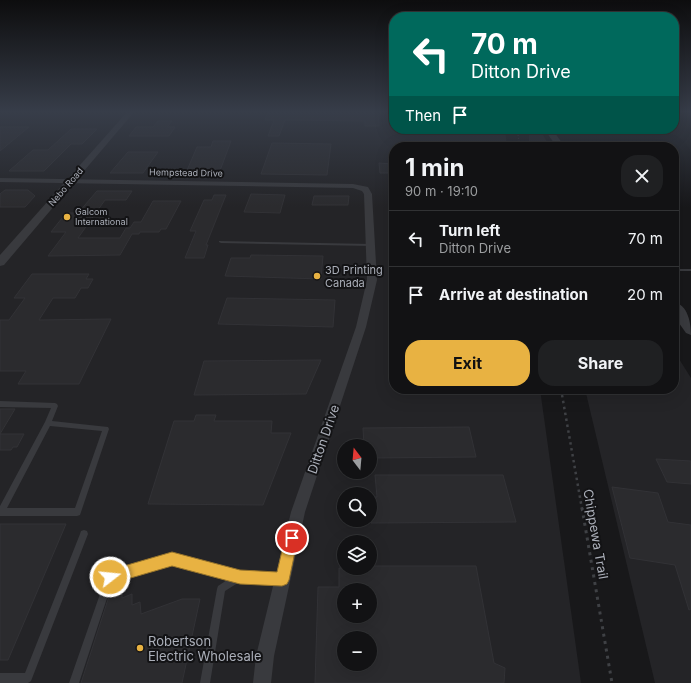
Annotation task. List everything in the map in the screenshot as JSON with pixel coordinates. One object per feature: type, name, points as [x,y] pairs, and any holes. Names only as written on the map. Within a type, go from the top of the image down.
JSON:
[{"type":"street","name":"Nebo Road","points":[[0,262],[105,143]]},
{"type":"street","name":"Hempstead Drive","points":[[0,180],[353,186],[365,189],[368,194]]},
{"type":"street","name":"Ditton Drive","points":[[262,683],[265,656],[298,512],[361,327],[372,280],[368,194]]},
{"type":"street","points":[[679,313],[691,330]]},
{"type":"lane","points":[[221,242],[371,245]]},
{"type":"lane","points":[[679,270],[691,270]]},
{"type":"lane","points":[[0,404],[55,406],[48,423],[1,512],[77,512],[106,428],[48,423]]},
{"type":"lane","points":[[0,678],[28,678],[84,534]]},
{"type":"lane","points":[[74,683],[110,577],[172,559],[240,577],[282,580]]},
{"type":"lane","points":[[205,683],[221,589],[240,577]]},
{"type":"path","name":"Chippewa Trail","points":[[562,394],[612,683]]},
{"type":"shaded area","points":[[0,143],[389,143],[389,394],[541,394],[581,683],[0,683]]},
{"type":"shaded area","points":[[679,359],[691,378],[691,683],[655,683],[586,394],[679,394]]},
{"type":"building","points":[[0,143],[10,143],[0,151]]},
{"type":"building","points":[[56,143],[83,143],[71,144],[44,171],[9,171],[33,150],[48,150]]},
{"type":"building","points":[[212,143],[230,143],[221,168],[216,174],[185,175],[197,147],[211,147]]},
{"type":"building","points":[[272,143],[331,144],[327,175],[261,174]]},
{"type":"building","points":[[128,152],[158,152],[143,173],[110,173]]},
{"type":"building","points":[[379,163],[389,164],[389,173],[380,173]]},
{"type":"building","points":[[5,190],[28,190],[35,196],[25,207],[0,207],[0,194]]},
{"type":"building","points":[[97,191],[132,191],[126,200],[105,200],[78,238],[120,238],[126,228],[130,228],[134,222],[141,222],[153,201],[181,201],[166,229],[161,229],[159,232],[140,232],[139,234],[132,234],[120,255],[48,256],[66,232],[51,232],[66,213],[78,213]]},
{"type":"building","points":[[251,194],[285,195],[280,213],[244,212]]},
{"type":"building","points":[[214,195],[226,195],[206,245],[208,245],[204,258],[185,258],[196,231],[190,231],[204,200],[212,200]]},
{"type":"building","points":[[314,196],[349,196],[348,205],[312,205]]},
{"type":"building","points":[[251,255],[323,256],[321,279],[225,276],[231,258],[250,258]]},
{"type":"building","points":[[32,274],[89,274],[86,279],[93,279],[88,288],[81,288],[75,298],[53,298],[39,320],[111,319],[79,384],[18,384],[26,371],[0,371],[0,320],[9,320],[25,298],[14,298]]},
{"type":"building","points":[[227,298],[335,300],[333,327],[218,324]]},
{"type":"building","points":[[321,360],[306,394],[194,395],[204,361]]},
{"type":"building","points":[[0,409],[15,409],[0,434]]},
{"type":"building","points":[[196,415],[216,415],[214,421],[272,421],[271,433],[291,433],[263,505],[148,504],[174,421],[194,421]]},
{"type":"building","points":[[469,427],[476,457],[377,458],[377,439],[364,439],[363,428]]},
{"type":"building","points":[[0,434],[24,434],[17,447],[13,447],[11,450],[0,450]]},
{"type":"building","points":[[656,459],[691,461],[691,484],[667,482]]},
{"type":"building","points":[[377,475],[503,475],[516,522],[377,523],[375,479],[377,479]]},
{"type":"building","points":[[612,487],[658,493],[668,522],[691,525],[691,609],[689,610],[675,565],[630,558]]},
{"type":"building","points":[[0,524],[66,524],[8,660],[0,660]]},
{"type":"building","points":[[377,566],[476,566],[494,663],[505,668],[504,683],[315,683],[318,587],[337,587],[337,623],[377,623],[377,583],[339,583],[339,575],[377,575]]},
{"type":"building","name":"Robertson Electric Wholesale","points":[[122,586],[122,598],[132,594],[132,605],[140,602],[141,614],[182,599],[200,599],[182,683],[81,683],[112,587]]},
{"type":"place","name":"Galcom International","points":[[67,217]]},
{"type":"place","name":"3D Printing Canada","points":[[317,276]]},
{"type":"place","name":"Robertson Electric Wholesale","points":[[140,648]]},
{"type":"route","points":[[110,577],[172,559],[240,577],[282,580],[292,538]]}]
